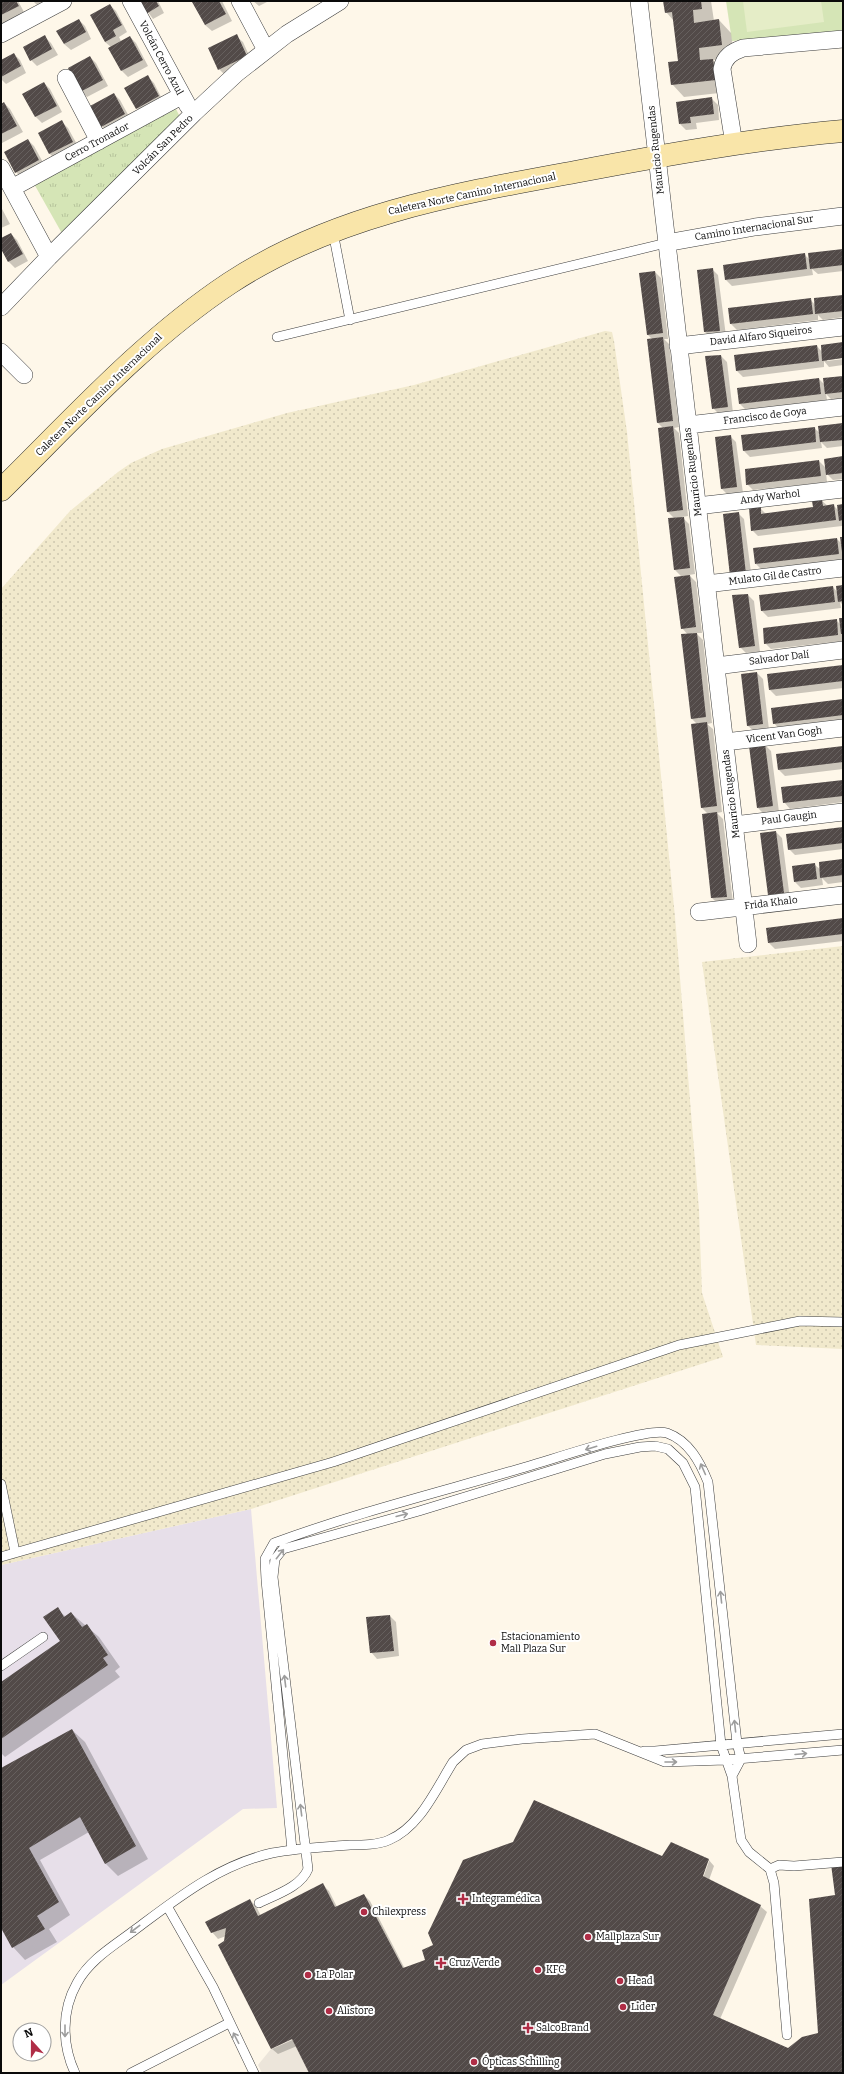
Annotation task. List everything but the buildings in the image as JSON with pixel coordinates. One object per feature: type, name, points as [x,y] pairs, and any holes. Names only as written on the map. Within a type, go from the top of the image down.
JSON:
[{"type":"street","points":[[1,34],[64,1]]},
{"type":"street","name":"Volcán Cerro Azul","points":[[130,1],[182,96],[194,113]]},
{"type":"street","points":[[240,1],[266,50]]},
{"type":"street","name":"Volcán San Pedro","points":[[1,307],[49,257],[194,113],[266,50],[292,30],[340,1]]},
{"type":"street","name":"Mauricio Rugendas","points":[[639,1],[748,944]]},
{"type":"street","points":[[734,144],[722,69],[725,59],[735,51],[742,48],[843,39]]},
{"type":"street","points":[[66,78],[99,141]]},
{"type":"street","name":"Cerro Tronador","points":[[12,188],[182,96]]},
{"type":"street","name":"Caletera Norte Camino Internacional","points":[[1,490],[133,360],[182,318],[254,269],[278,255],[333,230],[421,203],[656,156],[734,144],[843,131]]},
{"type":"street","points":[[1,168],[49,257]]},
{"type":"street","name":"Camino Internacional Sur","points":[[666,243],[755,227],[843,216]]},
{"type":"street","name":"David Alfaro Siqueiros","points":[[678,346],[843,327]]},
{"type":"street","points":[[1,352],[24,374]]},
{"type":"street","name":"Francisco de Goya","points":[[688,425],[843,407]]},
{"type":"street","name":"Andy Warhol","points":[[697,506],[843,488]]},
{"type":"street","name":"Mulato Gil de Castro","points":[[706,584],[843,568]]},
{"type":"street","name":"Salvador Dalí","points":[[716,666],[843,650]]},
{"type":"street","name":"Vicent Van Gogh","points":[[725,742],[843,728]]},
{"type":"street","name":"Paul Gaugin","points":[[734,825],[843,812]]},
{"type":"street","name":"Frida Khalo","points":[[699,912],[843,895]]},
{"type":"lane","points":[[333,230],[350,320]]},
{"type":"lane","points":[[277,337],[666,243]]},
{"type":"lane","points":[[1,1557],[333,1462],[679,1345],[800,1321],[843,1322]]},
{"type":"lane","points":[[292,1850],[266,1580],[265,1559],[274,1543],[455,1486],[604,1444],[653,1432],[666,1433],[686,1445],[701,1465],[708,1482],[737,1743],[741,1759],[732,1776]]},
{"type":"lane","points":[[259,1903],[297,1883],[305,1877],[308,1869],[273,1576],[275,1559],[283,1548],[419,1511],[605,1454],[640,1447],[655,1446],[668,1449],[683,1463],[695,1487],[721,1745],[725,1760],[732,1776],[741,1840],[749,1852],[770,1869],[777,1903],[787,2035]]},
{"type":"lane","points":[[1,1484],[15,1552]]},
{"type":"lane","points":[[1,1666],[43,1637]]},
{"type":"lane","points":[[75,2073],[67,2052],[65,2025],[71,1998],[77,1984],[95,1959],[197,1884],[234,1865],[272,1853],[292,1850],[379,1844],[398,1836],[417,1819],[453,1762],[459,1755],[474,1746],[522,1739],[595,1734],[665,1762],[741,1759],[843,1750]]},
{"type":"lane","points":[[634,1749],[655,1751],[843,1734]]},
{"type":"lane","points":[[770,1869],[779,1865],[794,1866],[843,1862]]},
{"type":"lane","points":[[167,1906],[213,1987],[254,2073]]},
{"type":"lane","points":[[131,2073],[229,2022]]},
{"type":"shaded area","points":[[605,331],[612,332],[614,341],[627,432],[675,917],[699,1210],[702,1293],[723,1357],[251,1509],[1,1565],[1,589],[70,511],[131,463],[162,449],[287,413],[414,385]]},
{"type":"shaded area","points":[[843,946],[843,1349],[756,1345],[702,962]]},
{"type":"shaded area","points":[[251,1509],[277,1808],[243,1809],[1,1985],[1,1565]]},
{"type":"shaded area","points":[[292,2039],[309,2073],[262,2073],[258,2065],[271,2049]]},
{"type":"green space","points":[[726,1],[843,1],[843,33],[732,41]]},
{"type":"green space","points":[[743,1],[821,1],[824,22],[747,32]]},
{"type":"green space","points":[[176,109],[180,117],[64,237],[33,182]]},
{"type":"place","name":"Estacionamiento Mall Plaza Sur","points":[[493,1643]]},
{"type":"place","name":"Integramédica","points":[[463,1899]]},
{"type":"place","name":"Chilexpress","points":[[364,1912]]},
{"type":"place","name":"Mallplaza Sur","points":[[588,1937]]},
{"type":"place","name":"Cruz Verde","points":[[441,1963]]},
{"type":"place","name":"KFC","points":[[538,1970]]},
{"type":"place","name":"La Polar","points":[[308,1975]]},
{"type":"place","name":"Head","points":[[620,1981]]},
{"type":"place","name":"Lider","points":[[623,2007]]},
{"type":"place","name":"Alistore","points":[[329,2011]]},
{"type":"place","name":"SalcoBrand","points":[[528,2028]]},
{"type":"place","name":"Ópticas Schilling","points":[[474,2062]]}]
